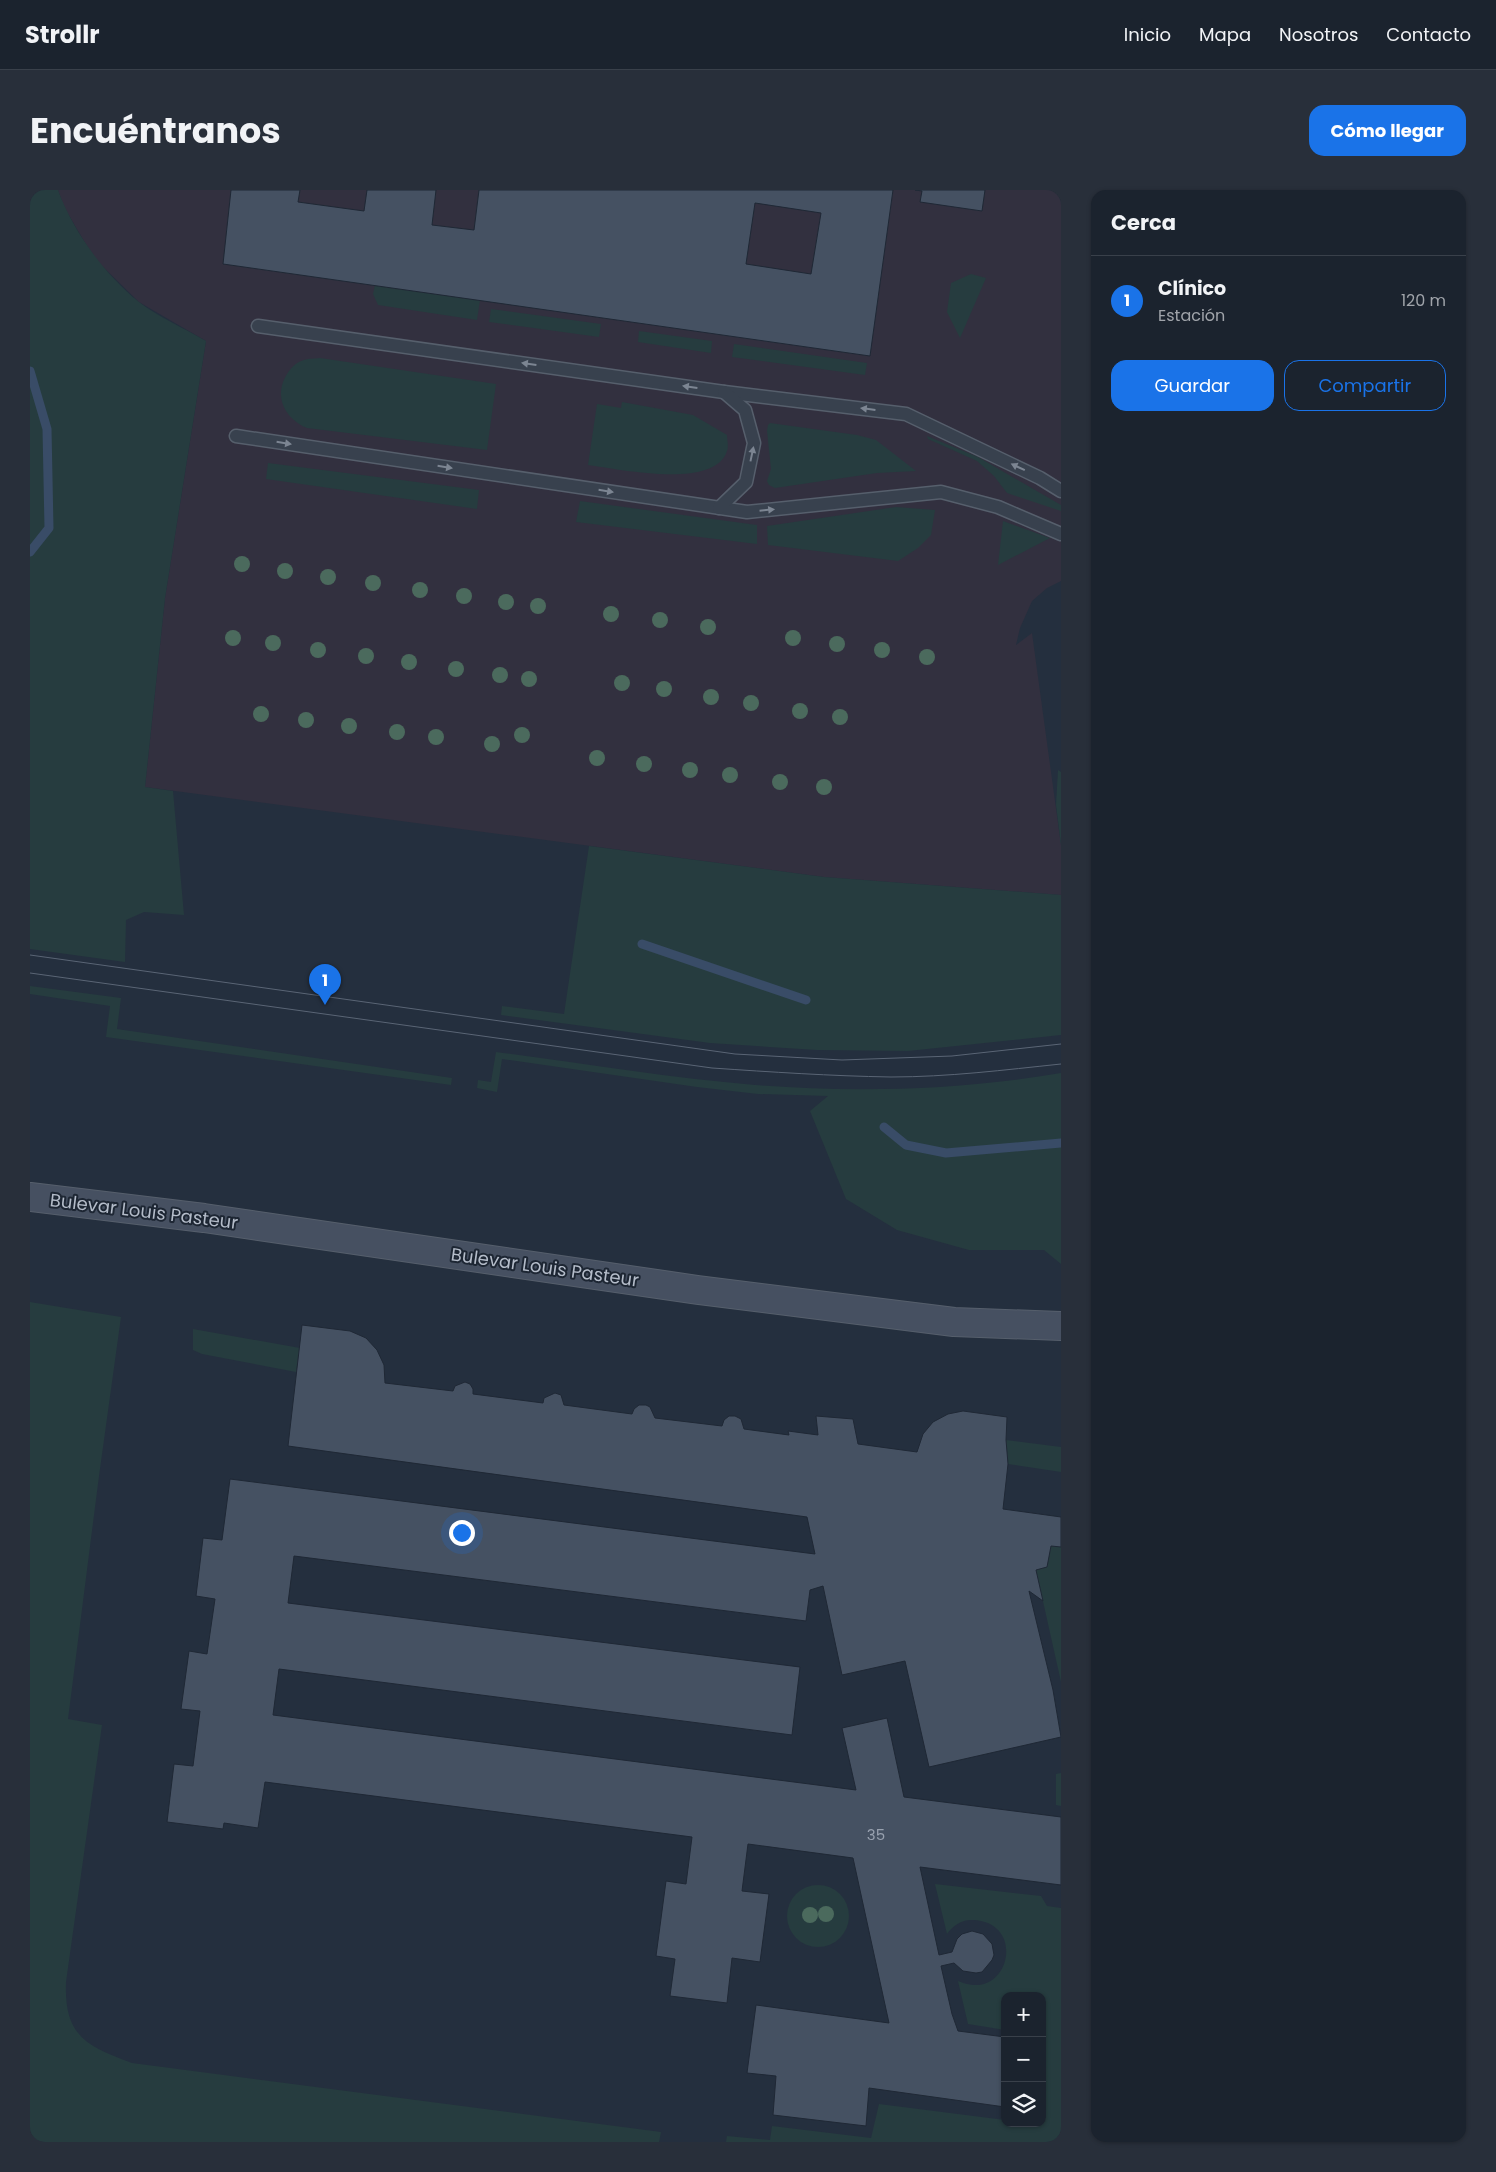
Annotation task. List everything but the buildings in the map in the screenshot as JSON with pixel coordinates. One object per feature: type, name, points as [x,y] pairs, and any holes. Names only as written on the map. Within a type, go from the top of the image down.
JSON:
[{"type":"street","name":"Bulevar Louis Pasteur","points":[[30,1197],[204,1218],[698,1290],[954,1322],[1061,1326]]},
{"type":"lane","points":[[258,326],[724,392],[906,414],[1040,478],[1061,491]]},
{"type":"lane","points":[[719,508],[746,482],[754,443],[744,410],[724,392]]},
{"type":"lane","points":[[236,436],[747,512],[941,492],[998,507],[1061,534]]},
{"type":"shaded area","points":[[58,190],[1061,190],[1061,581],[1047,588],[1032,601],[1020,628],[1016,645],[1032,633],[1061,845],[1061,895],[824,877],[145,787],[165,598],[206,341],[139,302],[94,258],[64,207]]},
{"type":"green space","points":[[30,190],[58,190],[72,221],[91,251],[126,291],[163,318],[206,341],[165,598],[145,787],[173,791],[184,915],[144,912],[126,920],[125,962],[30,949]]},
{"type":"green space","points":[[971,274],[986,278],[960,338],[947,312],[951,283]]},
{"type":"green space","points":[[375,285],[480,300],[477,320],[378,305],[373,294]]},
{"type":"green space","points":[[491,309],[601,324],[599,337],[489,322]]},
{"type":"green space","points":[[639,331],[712,341],[711,353],[638,342]]},
{"type":"green space","points":[[734,344],[867,363],[865,375],[732,357]]},
{"type":"green space","points":[[320,358],[496,384],[487,450],[307,428],[299,424],[287,413],[284,406],[281,398],[283,382],[296,364],[306,359]]},
{"type":"green space","points":[[622,402],[693,415],[727,435],[727,451],[719,463],[704,470],[686,474],[642,473],[588,465],[597,404],[621,408]]},
{"type":"green space","points":[[770,423],[857,435],[876,440],[916,471],[877,473],[775,488],[769,485],[767,481],[771,469],[767,431]]},
{"type":"green space","points":[[927,436],[978,457],[1061,505],[1061,511],[1007,493],[994,476],[977,461],[928,439]]},
{"type":"green space","points":[[268,463],[479,490],[477,509],[266,479]]},
{"type":"green space","points":[[580,501],[757,525],[757,544],[576,522]]},
{"type":"green space","points":[[896,507],[935,510],[931,535],[918,548],[898,561],[768,545],[767,526]]},
{"type":"green space","points":[[1003,521],[1050,538],[998,565]]},
{"type":"green space","points":[[1058,770],[1061,772],[1061,845],[1056,805]]},
{"type":"green space","points":[[589,846],[824,877],[1061,895],[1061,1035],[908,1051],[817,1050],[710,1043],[501,1015],[502,1006],[564,1014]]},
{"type":"green space","points":[[30,986],[121,998],[117,1029],[452,1078],[451,1085],[106,1037],[110,1006],[30,994]]},
{"type":"green space","points":[[496,1052],[690,1078],[755,1085],[832,1089],[947,1086],[1024,1079],[1061,1073],[1061,1264],[1044,1250],[969,1250],[897,1230],[846,1199],[810,1111],[828,1096],[758,1094],[502,1059],[497,1092],[477,1088],[478,1080],[491,1082]]},
{"type":"green space","points":[[30,1302],[121,1317],[68,1719],[102,1725],[66,1982],[66,2000],[74,2027],[90,2044],[132,2063],[661,2132],[659,2142],[30,2142]]},
{"type":"green space","points":[[193,1329],[300,1348],[296,1372],[202,1354],[193,1350]]},
{"type":"green space","points":[[1006,1440],[1061,1447],[1061,1472],[1008,1464]]},
{"type":"green space","points":[[1051,1546],[1061,1547],[1061,1682],[1036,1570],[1047,1567]]},
{"type":"green space","points":[[1061,1773],[1061,1806],[1056,1805],[1056,1774]]},
{"type":"green space","points":[[935,1884],[1041,1896],[1047,1906],[1061,1908],[1061,2142],[726,2142],[727,2136],[770,2140],[772,2126],[871,2138],[879,2104],[1001,2119],[1001,2127],[1046,2127],[1046,1992],[1001,1992],[1001,2029],[968,2024],[958,1981],[976,1985],[990,1981],[1000,1972],[1005,1960],[1006,1946],[1001,1934],[990,1924],[973,1920],[958,1923],[947,1934]]},
{"type":"green space","points":[[812,1885],[824,1885],[840,1894],[847,1904],[849,1916],[847,1928],[840,1938],[824,1947],[812,1947],[801,1942],[792,1933],[787,1922],[787,1910],[792,1899],[801,1890]]},
{"type":"waterway","points":[[30,371],[47,429],[49,528],[30,552]]},
{"type":"waterway","points":[[642,944],[806,1000]]},
{"type":"waterway","points":[[884,1127],[906,1145],[946,1153],[1061,1143]]},
{"type":"tram line","points":[[30,955],[735,1054],[842,1060],[952,1056],[1061,1044]]},
{"type":"tram line","points":[[30,973],[712,1068],[824,1075],[912,1077],[1061,1064]]},
{"type":"place","name":"Clínico","points":[[325,1005]]}]
